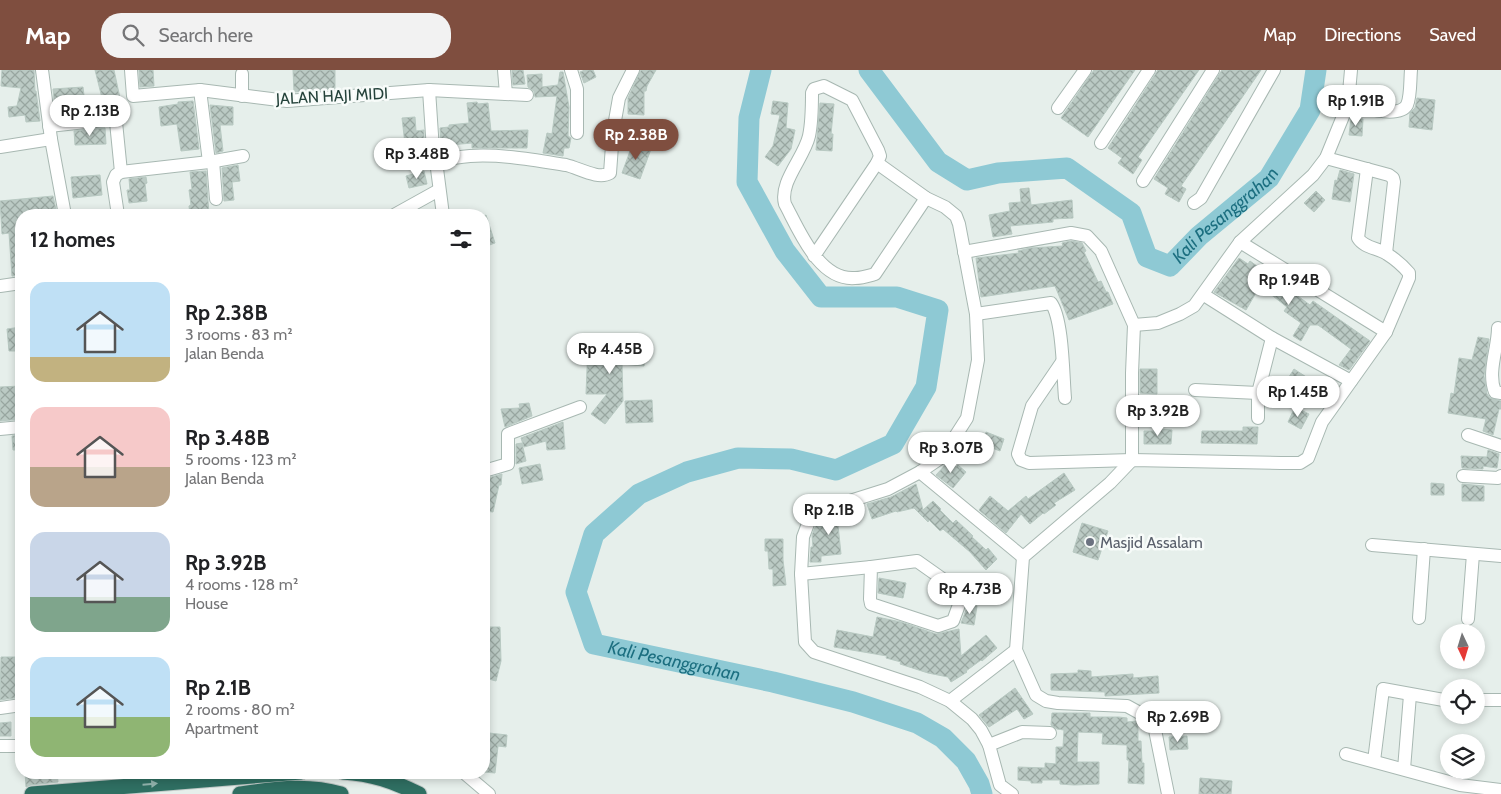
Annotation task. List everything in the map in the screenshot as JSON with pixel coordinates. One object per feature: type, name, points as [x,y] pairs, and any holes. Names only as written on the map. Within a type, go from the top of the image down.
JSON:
[{"type":"highway","points":[[32,794],[215,779]]},
{"type":"highway","points":[[383,779],[396,782],[419,794]]},
{"type":"highway","points":[[240,794],[283,788],[324,789],[341,794]]},
{"type":"street","points":[[42,70],[51,139],[65,209]]},
{"type":"street","name":"JALAN HAJI MIDI","points":[[130,70],[133,96],[200,90],[287,101],[429,90],[527,95]]},
{"type":"street","points":[[504,70],[506,94]]},
{"type":"street","points":[[571,70],[577,89],[577,133]]},
{"type":"street","points":[[436,161],[471,156],[519,158],[571,166],[603,176],[610,173],[613,132],[619,98],[633,70]]},
{"type":"street","points":[[1058,108],[1085,70]]},
{"type":"street","points":[[1101,142],[1149,70]]},
{"type":"street","points":[[1144,181],[1213,70]]},
{"type":"street","points":[[1194,203],[1201,198],[1274,70]]},
{"type":"street","points":[[1134,324],[1158,322],[1180,314],[1194,306],[1240,242],[1313,175],[1326,158],[1348,104],[1351,70]]},
{"type":"street","points":[[1348,104],[1385,112],[1399,112],[1406,106],[1408,101],[1411,70]]},
{"type":"street","points":[[242,74],[242,96]]},
{"type":"street","points":[[814,256],[877,164],[880,156],[852,100],[824,86],[814,89],[812,93],[809,135],[804,151],[784,189],[783,197],[814,256],[833,273],[854,278],[875,274],[926,198]]},
{"type":"street","points":[[200,90],[216,200]]},
{"type":"street","points":[[429,90],[432,150],[436,161],[442,209]]},
{"type":"street","points":[[49,126],[109,119],[116,122],[122,172]]},
{"type":"street","points":[[0,146],[51,139]]},
{"type":"street","points":[[117,209],[112,182],[116,175],[122,172],[243,156]]},
{"type":"street","points":[[1326,158],[1389,175],[1393,178],[1386,253]]},
{"type":"street","points":[[877,164],[956,216],[976,314],[978,360],[967,418],[942,457],[920,472],[888,488],[812,514],[802,537],[801,574],[805,642],[808,648],[814,652],[920,687],[950,701],[972,718],[981,730],[990,745],[1000,785],[1012,794]]},
{"type":"street","points":[[1062,362],[1032,406],[1018,454],[1021,460],[1029,463],[1132,460],[1300,463],[1308,458],[1322,422],[1386,332],[1409,278],[1409,273],[1386,253],[1360,243],[1358,238],[1367,170]]},
{"type":"street","points":[[405,209],[439,190]]},
{"type":"street","points":[[964,252],[1071,233],[1087,236],[1101,251],[1134,324],[1132,460],[1110,483],[1023,557],[1016,650],[1036,695],[1046,701],[1126,706],[1147,717],[1154,725],[1168,794]]},
{"type":"street","points":[[1240,242],[1386,332]]},
{"type":"street","points":[[0,286],[15,284]]},
{"type":"street","points":[[1204,294],[1272,338],[1351,381]]},
{"type":"street","points":[[976,314],[1051,303],[1058,326],[1065,398]]},
{"type":"street","points":[[1498,328],[1492,380],[1495,392],[1501,393]]},
{"type":"street","points":[[1258,418],[1258,393],[1272,338]]},
{"type":"street","points":[[1195,390],[1258,393]]},
{"type":"street","points":[[490,469],[508,464],[508,434],[580,408]]},
{"type":"street","points":[[0,429],[15,428]]},
{"type":"street","points":[[1468,435],[1501,446]]},
{"type":"street","points":[[920,472],[1023,557]]},
{"type":"street","points":[[1463,476],[1498,478],[1501,476]]},
{"type":"street","points":[[1372,545],[1501,556]]},
{"type":"street","points":[[1419,618],[1424,549]]},
{"type":"street","points":[[1468,619],[1473,554]]},
{"type":"street","points":[[801,574],[917,561],[958,590],[960,602],[953,621],[938,626],[871,604],[871,567]]},
{"type":"street","points":[[950,701],[1016,650]]},
{"type":"street","points":[[1374,761],[1383,689],[1440,700]]},
{"type":"street","points":[[1404,770],[1410,695]]},
{"type":"street","points":[[1485,700],[1501,700]]},
{"type":"street","points":[[0,708],[15,706]]},
{"type":"street","points":[[990,745],[1022,732],[1050,732]]},
{"type":"street","points":[[0,746],[15,746]]},
{"type":"street","points":[[1346,754],[1460,785],[1501,790]]},
{"type":"street","points":[[471,779],[489,794]]},
{"type":"building","points":[[2,70],[34,70],[40,121],[26,122],[25,115],[9,117],[8,107],[17,106],[21,88],[1,86]]},
{"type":"building","points":[[95,70],[114,70],[120,98],[103,102]]},
{"type":"building","points":[[139,70],[153,70],[154,86],[140,87]]},
{"type":"building","points":[[293,70],[335,70],[335,89],[294,92]]},
{"type":"building","points":[[512,70],[523,70],[525,84],[513,85]]},
{"type":"building","points":[[593,70],[596,77],[584,83],[580,72]]},
{"type":"building","points":[[641,70],[656,70],[646,91],[644,91],[644,115],[628,114],[628,98]]},
{"type":"building","points":[[1094,70],[1135,70],[1088,137],[1061,118]]},
{"type":"building","points":[[1158,70],[1199,70],[1138,157],[1142,160],[1133,174],[1118,163],[1122,158],[1108,148]]},
{"type":"building","points":[[1222,70],[1261,70],[1181,186],[1186,189],[1179,202],[1165,194],[1168,188],[1154,179]]},
{"type":"building","points":[[560,72],[563,72],[569,107],[568,136],[571,138],[569,148],[564,148],[563,156],[543,153],[547,133],[552,134],[557,96],[535,97],[534,91],[528,87],[527,75],[542,74],[542,87],[558,85]]},
{"type":"building","points":[[83,87],[85,104],[81,104],[82,114],[56,117],[53,89]]},
{"type":"building","points":[[1417,98],[1435,100],[1432,130],[1409,127],[1410,113],[1415,108]]},
{"type":"building","points":[[193,101],[199,149],[181,151],[177,124],[161,126],[159,107],[178,104],[178,102]]},
{"type":"building","points":[[773,101],[788,103],[786,128],[795,130],[791,149],[778,166],[765,157],[773,146],[780,115],[771,114]]},
{"type":"building","points":[[477,102],[478,104],[488,103],[491,131],[528,130],[527,148],[472,148],[472,143],[450,145],[451,148],[441,150],[440,128],[469,123],[467,103]]},
{"type":"building","points":[[820,103],[834,104],[831,134],[833,134],[832,151],[816,150]]},
{"type":"building","points":[[210,105],[233,107],[233,125],[220,125],[223,151],[216,153]]},
{"type":"building","points":[[415,117],[416,131],[424,130],[424,142],[405,144],[402,118]]},
{"type":"building","points":[[1351,118],[1363,119],[1362,136],[1349,135]]},
{"type":"building","points":[[105,128],[106,144],[75,145],[74,131]]},
{"type":"building","points":[[633,143],[651,149],[640,179],[622,173]]},
{"type":"building","points":[[238,165],[240,181],[232,182],[234,200],[224,201],[222,168]]},
{"type":"building","points":[[1340,170],[1354,174],[1350,202],[1332,199],[1335,180],[1337,181]]},
{"type":"building","points":[[206,171],[209,209],[189,209],[191,205],[189,190],[192,189],[190,172]]},
{"type":"building","points":[[424,171],[427,184],[409,188],[406,176]]},
{"type":"building","points":[[100,175],[102,195],[73,198],[71,177]]},
{"type":"building","points":[[146,177],[147,201],[129,203],[127,190],[130,190],[129,179]]},
{"type":"building","points":[[1029,188],[1031,205],[1072,200],[1073,218],[1053,219],[1053,222],[1010,226],[1012,234],[993,237],[989,215],[1010,211],[1009,203],[1021,202],[1020,189]]},
{"type":"building","points":[[1316,191],[1325,200],[1314,212],[1304,203]]},
{"type":"building","points":[[53,196],[56,209],[15,209],[15,276],[12,276],[9,233],[2,234],[0,201]]},
{"type":"building","points":[[490,227],[495,243],[490,245]]},
{"type":"building","points":[[1071,241],[1082,243],[1086,251],[1084,252],[1098,282],[1101,281],[1113,304],[1069,320],[1055,286],[981,297],[976,258],[1019,253],[1018,251],[1030,248],[1063,246],[1062,243]]},
{"type":"building","points":[[1239,258],[1248,264],[1250,261],[1275,279],[1277,277],[1310,305],[1313,301],[1370,341],[1349,370],[1339,365],[1351,349],[1318,325],[1310,325],[1301,341],[1293,336],[1301,323],[1284,311],[1287,307],[1260,286],[1246,310],[1214,292]]},
{"type":"building","points":[[15,328],[15,351],[9,351],[7,329]]},
{"type":"building","points":[[1478,337],[1489,339],[1484,376],[1487,394],[1490,398],[1501,401],[1501,409],[1499,409],[1493,435],[1483,431],[1486,419],[1448,413],[1451,393],[1454,394],[1459,358],[1472,360]]},
{"type":"building","points":[[588,344],[646,346],[644,366],[622,364],[623,401],[605,424],[591,414],[607,394],[586,394]]},
{"type":"building","points":[[1140,369],[1157,369],[1157,394],[1140,393]]},
{"type":"building","points":[[1294,369],[1331,393],[1325,403],[1287,380]]},
{"type":"building","points":[[15,386],[15,420],[0,421],[0,387]]},
{"type":"building","points":[[652,400],[653,422],[626,423],[625,401]]},
{"type":"building","points":[[529,403],[532,416],[505,427],[501,409],[520,408],[519,404]]},
{"type":"building","points":[[1295,407],[1309,414],[1301,429],[1288,422]]},
{"type":"building","points":[[563,422],[565,449],[547,450],[546,441],[524,447],[521,438]]},
{"type":"building","points":[[1243,427],[1258,427],[1257,444],[1201,443],[1202,431],[1243,431]]},
{"type":"building","points":[[1159,429],[1172,430],[1171,444],[1144,444],[1144,431],[1159,431]]},
{"type":"building","points":[[986,432],[1004,439],[1000,451],[982,444]]},
{"type":"building","points":[[12,436],[15,436],[15,450],[13,450]]},
{"type":"building","points":[[522,443],[526,461],[516,464],[516,444]]},
{"type":"building","points":[[1488,450],[1499,454],[1497,468],[1483,466],[1483,469],[1462,468],[1461,456],[1487,457]]},
{"type":"building","points":[[949,461],[956,467],[958,465],[966,472],[953,488],[936,475]]},
{"type":"building","points":[[540,464],[543,480],[522,484],[519,468]]},
{"type":"building","points":[[1064,473],[1075,490],[1054,503],[1056,505],[1030,524],[1021,514],[1006,533],[979,510],[990,496],[1008,511],[1026,496],[1028,499]]},
{"type":"building","points":[[502,474],[501,485],[499,485],[493,512],[490,512],[490,477]]},
{"type":"building","points":[[1431,483],[1444,484],[1444,495],[1431,495]]},
{"type":"building","points":[[916,484],[923,510],[933,501],[953,523],[956,520],[986,550],[988,548],[997,559],[986,570],[970,552],[943,529],[940,531],[929,520],[928,522],[914,508],[896,511],[872,519],[867,504],[891,497]]},
{"type":"building","points":[[1462,484],[1484,486],[1484,501],[1462,501]]},
{"type":"building","points":[[851,509],[853,523],[838,525],[841,554],[821,556],[821,562],[810,562],[811,547],[813,547],[812,535],[818,520]]},
{"type":"building","name":"Masjid Assalam","points":[[1082,523],[1108,531],[1098,560],[1073,552]]},
{"type":"building","points":[[765,539],[783,539],[786,585],[773,586],[773,569],[769,569],[768,551],[765,551]]},
{"type":"building","points":[[879,578],[906,583],[903,598],[878,593]]},
{"type":"building","points":[[968,605],[977,606],[974,625],[961,623]]},
{"type":"building","points":[[877,617],[901,622],[936,634],[959,629],[961,656],[986,635],[997,648],[982,661],[951,682],[948,677],[900,664],[901,662],[886,658],[887,656],[834,647],[837,630],[873,637]]},
{"type":"building","points":[[490,627],[500,627],[501,661],[496,681],[490,679]]},
{"type":"building","points":[[1,657],[15,657],[15,698],[0,700]]},
{"type":"building","points":[[1078,670],[1091,671],[1091,677],[1133,674],[1133,678],[1158,676],[1159,693],[1105,696],[1105,692],[1051,690],[1051,674],[1078,673]]},
{"type":"building","points":[[1015,688],[1033,714],[1024,719],[1017,709],[989,727],[979,715]]},
{"type":"building","points":[[1052,713],[1090,713],[1090,717],[1119,717],[1127,718],[1127,722],[1138,721],[1138,741],[1141,741],[1142,763],[1144,763],[1144,784],[1128,783],[1129,760],[1127,760],[1127,745],[1102,744],[1103,733],[1078,732],[1077,762],[1099,762],[1099,784],[1060,784],[1060,780],[1042,780],[1042,783],[1031,783],[1031,781],[1018,780],[1018,767],[1045,768],[1045,763],[1056,764],[1056,747],[1063,747],[1064,730],[1057,729],[1051,725]]},
{"type":"building","points":[[11,722],[11,736],[0,736],[0,723]]},
{"type":"building","points":[[490,733],[507,735],[506,747],[498,746],[495,773],[490,773]]},
{"type":"building","points":[[1187,736],[1188,749],[1170,750],[1169,737]]},
{"type":"building","points":[[1200,778],[1232,781],[1231,794],[1199,794]]},
{"type":"building","points":[[25,779],[58,779],[58,782],[26,787]]},
{"type":"waterway","name":"Kali Pesanggrahan","points":[[761,70],[749,118],[747,182],[785,251],[821,297],[897,297],[938,310],[926,387],[893,444],[836,470],[791,459],[738,458],[687,472],[639,494],[594,534],[576,592],[594,644],[773,682],[853,702],[917,723],[943,738],[966,761],[979,784],[982,794]]},
{"type":"waterway","name":"Kali Pesanggrahan","points":[[869,70],[938,162],[967,180],[998,173],[1067,168],[1131,213],[1147,257],[1170,266],[1199,236],[1269,178],[1310,110],[1316,70]]},
{"type":"place","name":"Masjid Assalam","points":[[1090,542]]}]
